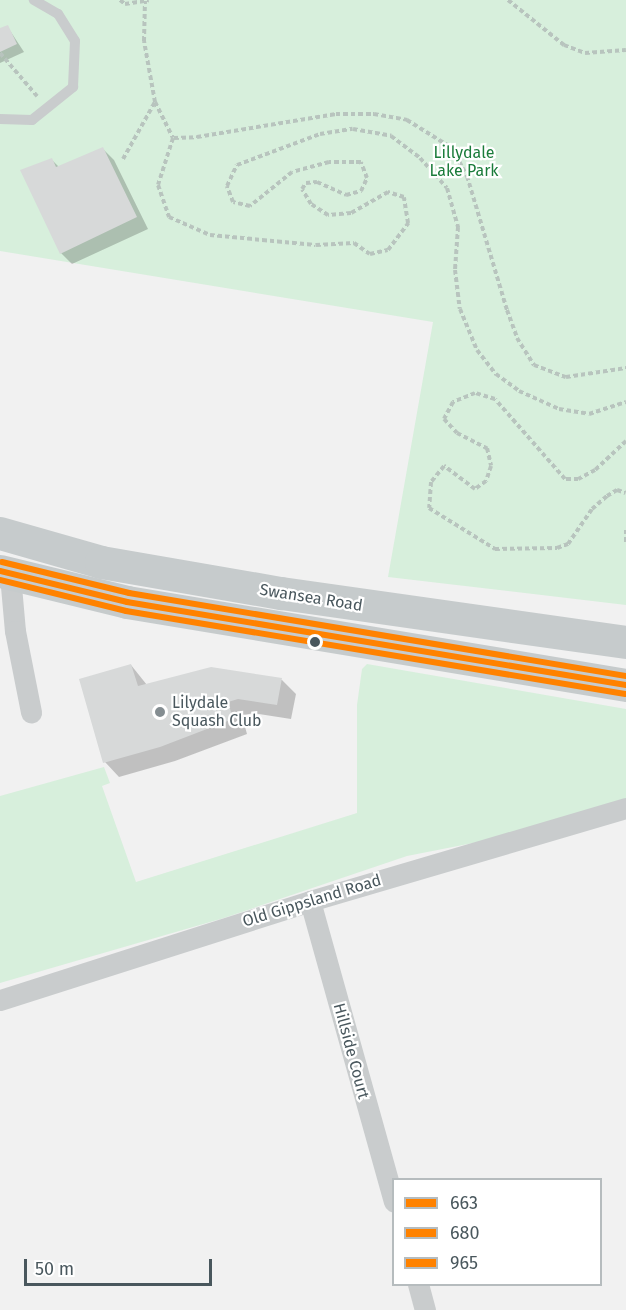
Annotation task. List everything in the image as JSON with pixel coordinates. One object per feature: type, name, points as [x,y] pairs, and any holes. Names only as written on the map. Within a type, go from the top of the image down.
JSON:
[{"type":"main road","name":"Swansea Road","points":[[0,533],[70,555],[246,587],[626,642]]},
{"type":"main road","name":"Swansea Road","points":[[5,573],[127,602],[626,686]]},
{"type":"street","points":[[5,573],[31,712]]},
{"type":"street","name":"Old Gippsland Road","points":[[0,1000],[309,901],[626,808]]},
{"type":"street","name":"Hillside Court","points":[[309,901],[392,1197]]},
{"type":"street","points":[[419,1286],[425,1310]]},
{"type":"lane","points":[[0,119],[32,120],[73,87],[75,41],[58,14],[34,0]]},
{"type":"path","points":[[120,0],[125,4],[147,0],[144,41],[155,102],[173,138],[158,185],[169,217],[210,235],[316,245],[354,243],[370,254],[388,250],[408,223],[404,197],[388,192],[351,213],[328,215],[311,204],[302,189],[306,183],[317,182],[346,195],[361,191],[367,178],[361,162],[329,162],[292,172],[250,206],[232,202],[228,186],[237,165],[320,134],[353,129],[391,136],[420,158],[447,188],[458,227],[455,270],[460,309],[477,350],[496,374],[519,391],[559,409],[589,414],[626,402]]},
{"type":"path","points":[[508,0],[564,45],[585,53],[626,50]]},
{"type":"path","points":[[0,53],[47,108]]},
{"type":"path","points":[[123,159],[155,102]]},
{"type":"path","points":[[173,138],[197,137],[336,114],[374,114],[407,120],[452,148],[467,176],[507,310],[517,338],[534,365],[566,377],[626,368]]},
{"type":"path","points":[[626,441],[594,470],[578,479],[565,479],[495,399],[475,393],[453,402],[444,419],[457,433],[487,448],[491,466],[486,480],[475,489],[444,466],[431,482],[429,508],[495,549],[557,548],[568,544],[592,509],[607,496],[617,490],[626,493]]},
{"type":"path","points":[[626,530],[626,545]]},
{"type":"green space","name":"Lillydale Lake Park","points":[[0,0],[626,0],[626,605],[388,577],[433,322],[0,251]]},
{"type":"green space","points":[[367,664],[626,709],[626,807],[550,828],[407,856],[224,918],[0,983],[0,796],[104,767],[110,783],[102,786],[136,882],[357,813],[357,705],[362,669]]},
{"type":"building","points":[[8,25],[17,44],[0,52],[0,28]]},
{"type":"building","points":[[103,147],[137,217],[60,254],[20,170],[52,158],[56,167]]},
{"type":"building","name":"Lilydale Squash Club","points":[[131,664],[138,686],[211,667],[282,678],[277,705],[238,699],[228,702],[233,719],[160,747],[103,763],[79,679]]},
{"type":"transit line","name":"965","points":[[2,562],[129,593],[626,676]]},
{"type":"transit line","name":"663","points":[[0,571],[127,602],[626,685]]},
{"type":"transit line","name":"680","points":[[0,580],[126,611],[625,694]]},
{"type":"place","name":"Lilydale Squash Club","points":[[160,712]]}]
